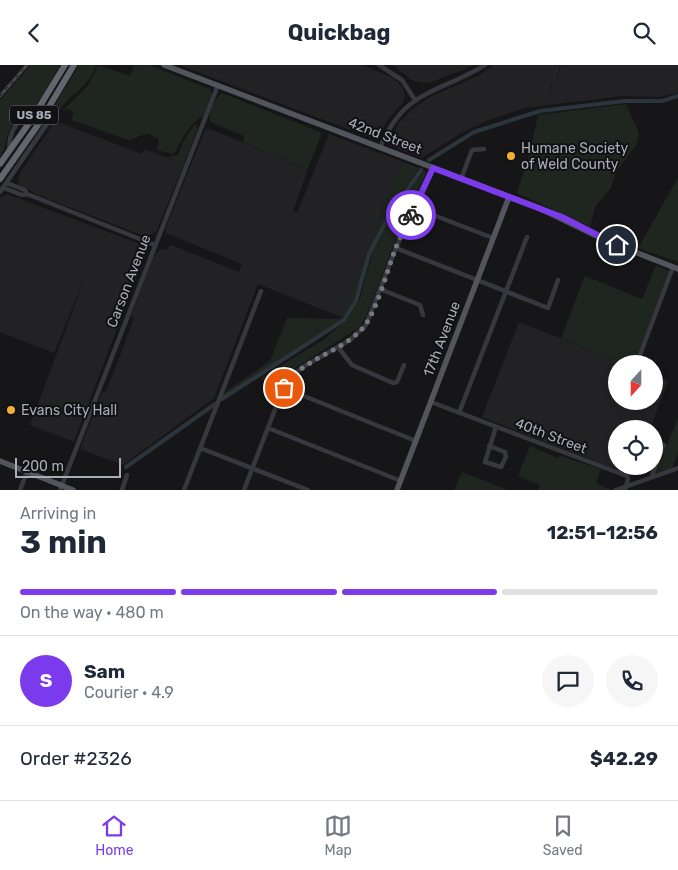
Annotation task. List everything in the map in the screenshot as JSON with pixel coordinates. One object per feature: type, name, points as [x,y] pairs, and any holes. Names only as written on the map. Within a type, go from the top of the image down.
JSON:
[{"type":"highway","name":"US 85","points":[[0,164],[42,103],[65,65]]},
{"type":"highway","name":"US 85","points":[[0,179],[44,115],[74,65]]},
{"type":"main road","name":"42nd Street","points":[[164,65],[562,217],[607,241],[675,268]]},
{"type":"main road","name":"17th Avenue","points":[[398,490],[509,197]]},
{"type":"main road","points":[[0,461],[61,488],[73,490]]},
{"type":"street","points":[[379,65],[402,80],[415,100]]},
{"type":"street","points":[[380,148],[395,118],[415,100],[484,65]]},
{"type":"street","name":"Carson Avenue","points":[[61,488],[218,85]]},
{"type":"street","points":[[56,111],[2,190],[27,194],[155,245]]},
{"type":"street","points":[[461,179],[472,151],[484,149]]},
{"type":"street","points":[[244,490],[284,388],[293,375],[338,347],[366,325],[396,248],[433,168]]},
{"type":"street","points":[[7,183],[25,190],[27,194]]},
{"type":"street","points":[[415,208],[493,238]]},
{"type":"street","points":[[459,413],[527,237]]},
{"type":"street","points":[[396,248],[548,308],[558,280]]},
{"type":"street","points":[[640,355],[675,268]]},
{"type":"street","points":[[380,289],[420,305],[423,315]]},
{"type":"street","points":[[184,490],[261,291]]},
{"type":"street","points":[[338,347],[352,365],[393,383],[397,382],[404,365]]},
{"type":"street","points":[[284,388],[416,441]]},
{"type":"street","name":"40th Street","points":[[431,402],[627,476],[625,488]]},
{"type":"street","points":[[489,446],[505,452],[506,457],[501,467],[485,462],[489,446],[496,427]]},
{"type":"street","points":[[268,428],[401,481]]},
{"type":"street","points":[[200,448],[300,489],[308,490]]},
{"type":"street","points":[[663,472],[678,468]]},
{"type":"street","points":[[20,490],[27,472]]},
{"type":"street","points":[[122,490],[127,475]]},
{"type":"street","points":[[616,490],[625,488],[652,475]]},
{"type":"shaded area","points":[[31,65],[60,65],[39,101],[12,127],[7,135],[4,151],[0,157],[0,100]]},
{"type":"shaded area","points":[[79,65],[96,65],[85,84],[60,110],[57,108],[0,188],[45,121]]},
{"type":"shaded area","points":[[98,65],[130,76],[134,65],[149,65],[210,89],[212,94],[203,116],[192,124],[173,154],[157,150],[159,140],[154,136],[144,134],[129,140],[71,120],[74,114],[69,109],[62,111],[88,86]]},
{"type":"shaded area","points":[[179,65],[362,65],[394,78],[402,87],[405,95],[404,101],[386,122],[377,140]]},
{"type":"shaded area","points":[[392,65],[475,65],[429,83],[413,81]]},
{"type":"shaded area","points":[[493,65],[558,65],[547,99],[561,65],[678,65],[678,93],[659,97],[622,96],[525,108],[489,120],[461,133],[422,158],[390,145],[398,124],[414,108],[430,97],[480,75]]},
{"type":"shaded area","points":[[222,93],[320,132],[321,135],[308,169],[243,142],[244,136],[210,122],[212,106]]},
{"type":"shaded area","points":[[626,104],[639,133],[636,145],[616,172],[611,188],[595,207],[590,227],[517,193],[530,152],[538,115]]},
{"type":"shaded area","points":[[55,121],[142,154],[144,149],[184,164],[156,232],[144,236],[38,195],[18,184],[19,174]]},
{"type":"shaded area","points":[[195,124],[198,128],[184,164],[167,157],[178,155],[183,142]]},
{"type":"shaded area","points":[[210,129],[308,169],[293,211],[297,213],[329,134],[403,162],[341,317],[258,284],[214,398],[123,465],[80,449],[102,392],[106,391],[121,353],[134,318],[131,316],[153,257],[160,250],[167,249],[171,245],[239,272],[242,264],[166,233],[165,230],[205,130]]},
{"type":"shaded area","points":[[403,162],[419,168],[386,218],[368,254],[355,300],[342,319],[222,398],[224,393],[270,361],[287,318],[340,319]]},
{"type":"shaded area","points":[[424,170],[426,173],[360,327],[295,368],[281,385],[269,380],[259,379],[323,340],[346,321],[360,299],[372,253],[391,217]]},
{"type":"shaded area","points":[[678,178],[678,262],[638,248]]},
{"type":"shaded area","points":[[7,194],[140,244],[146,252],[74,442],[30,425],[89,267],[54,353],[0,332],[0,198]]},
{"type":"shaded area","points":[[656,265],[669,271],[637,355],[608,355],[608,357],[561,338],[585,276],[642,299]]},
{"type":"shaded area","points":[[519,322],[608,357],[608,410],[657,410],[653,420],[608,420],[608,466],[482,417]]},
{"type":"shaded area","points":[[663,379],[668,381],[663,394]]},
{"type":"shaded area","points":[[678,418],[678,453],[673,467],[663,471],[663,455]]},
{"type":"shaded area","points":[[530,446],[558,458],[560,456],[601,469],[596,483],[611,490],[538,490],[540,485],[518,476]]},
{"type":"shaded area","points":[[462,472],[508,490],[454,490]]},
{"type":"waterway","points":[[552,84],[559,65]]},
{"type":"waterway","points":[[429,160],[474,132],[540,111],[624,101],[662,101],[678,96]]},
{"type":"waterway","points":[[222,399],[344,320],[356,301],[369,254],[388,218],[421,170]]},
{"type":"waterway","points":[[126,467],[215,404]]},
{"type":"railway","points":[[0,96],[27,65]]},
{"type":"way so far","points":[[284,388],[293,375],[350,340],[366,325],[411,215]]},
{"type":"place","name":"Humane Society of Weld County","points":[[511,156]]},
{"type":"place","name":"Evans City Hall","points":[[11,410]]},
{"type":"route","points":[[411,215],[433,168],[562,217],[617,245]]}]
